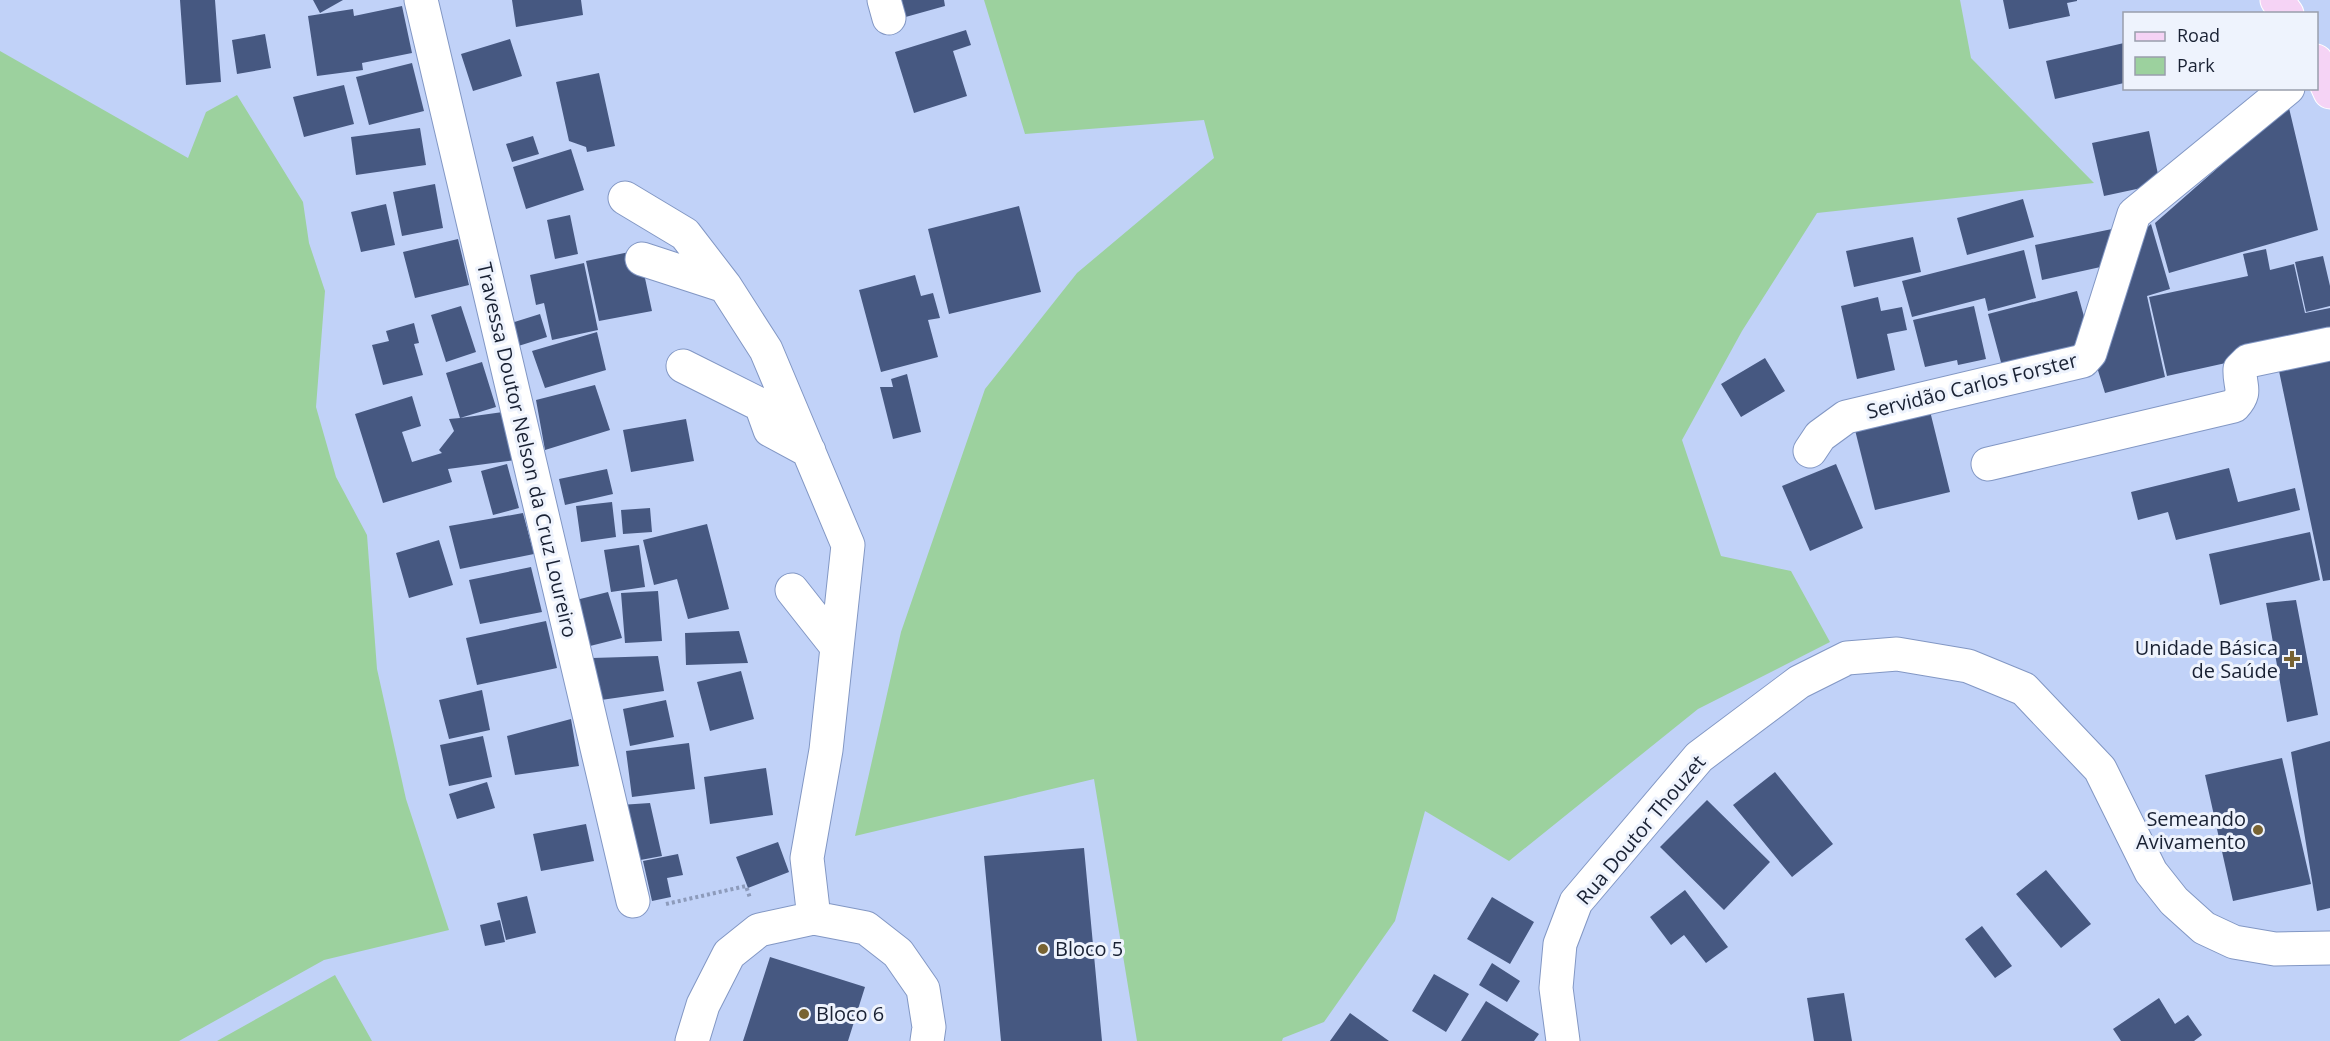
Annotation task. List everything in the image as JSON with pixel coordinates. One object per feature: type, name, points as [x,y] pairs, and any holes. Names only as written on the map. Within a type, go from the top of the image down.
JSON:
[{"type":"street","name":"Travessa Doutor Nelson da Cruz Loureiro","points":[[421,0],[644,904]]},
{"type":"street","name":"Servidão Carlos Forster","points":[[1810,451],[1820,436],[1846,417],[2083,361],[2090,353],[2134,214],[2286,90]]},
{"type":"street","points":[[625,198],[685,234],[724,286],[766,350],[849,545],[826,750],[807,858],[814,918]]},
{"type":"street","points":[[642,259],[724,286]]},
{"type":"street","points":[[1988,464],[2234,406],[2243,392],[2240,369],[2248,361],[2330,344]]},
{"type":"street","points":[[683,366],[761,405],[770,430],[809,452]]},
{"type":"street","points":[[792,590],[837,647]]},
{"type":"street","name":"Rua Doutor Thouzet","points":[[1563,1041],[1556,988],[1560,944],[1576,902],[1699,757],[1799,682],[1847,658],[1897,654],[1968,666],[2024,689],[2100,769],[2151,872],[2174,901],[2204,928],[2234,942],[2275,949],[2330,948]]},
{"type":"street","points":[[692,1041],[703,1005],[729,954],[759,930],[814,918],[866,928],[898,953],[923,989],[929,1027],[927,1041]]},
{"type":"path","points":[[644,904],[747,886],[759,930]]},
{"type":"green space","points":[[984,0],[1960,0],[1971,58],[2094,183],[1817,213],[1742,331],[1682,440],[1721,556],[1791,571],[1830,642],[1698,709],[1509,861],[1425,811],[1395,921],[1324,1022],[1283,1038],[1282,1041],[1137,1041],[1094,779],[855,836],[901,632],[985,389],[1077,273],[1214,158],[1204,120],[1025,134]]},
{"type":"green space","points":[[0,51],[188,158],[206,112],[237,95],[303,202],[309,243],[325,291],[316,407],[336,477],[367,535],[377,669],[406,799],[449,930],[324,960],[179,1041],[0,1041]]},
{"type":"green space","points":[[335,975],[372,1041],[217,1041]]},
{"type":"building","points":[[180,0],[215,0],[221,82],[186,85]]},
{"type":"building","points":[[313,0],[343,0],[320,13]]},
{"type":"building","points":[[512,0],[581,0],[583,15],[516,27]]},
{"type":"building","points":[[897,0],[944,0],[945,6],[902,18]]},
{"type":"building","points":[[2003,0],[2077,1],[2067,3],[2070,16],[2009,29]]},
{"type":"building","points":[[402,6],[412,53],[362,63],[363,70],[317,76],[308,16],[353,9],[354,16]]},
{"type":"building","points":[[966,30],[971,45],[953,51],[967,96],[914,113],[895,52]]},
{"type":"building","points":[[265,34],[271,68],[237,74],[232,40]]},
{"type":"building","points":[[510,39],[522,76],[473,91],[461,54]]},
{"type":"building","points":[[2123,43],[2123,83],[2055,99],[2046,61]]},
{"type":"building","points":[[412,63],[424,111],[369,125],[356,77]]},
{"type":"building","points":[[599,73],[615,146],[587,152],[586,147],[569,141],[556,82]]},
{"type":"building","points":[[344,85],[354,124],[304,137],[293,97]]},
{"type":"building","points":[[2289,108],[2318,230],[2169,273],[2155,223],[2221,165],[2251,135]]},
{"type":"building","points":[[420,128],[426,165],[356,175],[351,137]]},
{"type":"building","points":[[2149,131],[2160,184],[2104,196],[2092,143]]},
{"type":"building","points":[[533,136],[539,154],[512,162],[506,144]]},
{"type":"building","points":[[571,149],[584,190],[526,209],[513,167]]},
{"type":"building","points":[[435,184],[443,228],[402,236],[393,192]]},
{"type":"building","points":[[2023,199],[2034,237],[1967,255],[1957,218]]},
{"type":"building","points":[[386,204],[395,245],[361,252],[351,212]]},
{"type":"building","points":[[1019,206],[1041,292],[949,314],[928,229]]},
{"type":"building","points":[[570,215],[578,254],[555,259],[547,220]]},
{"type":"building","points":[[2151,224],[2170,289],[2147,296],[2165,377],[2105,393],[2096,364],[2136,237]]},
{"type":"building","points":[[2112,229],[2114,264],[2042,280],[2035,245]]},
{"type":"building","points":[[1913,237],[1921,272],[1854,287],[1846,251]]},
{"type":"building","points":[[458,239],[469,285],[415,298],[403,252]]},
{"type":"building","points":[[2266,249],[2270,270],[2294,264],[2305,313],[2330,308],[2330,340],[2167,376],[2149,297],[2248,276],[2243,254]]},
{"type":"building","points":[[639,250],[652,311],[599,321],[586,261]]},
{"type":"building","points":[[2024,250],[2036,298],[1988,311],[1985,298],[1912,317],[1902,281]]},
{"type":"building","points":[[2323,256],[2330,286],[2330,306],[2306,312],[2295,262]]},
{"type":"building","points":[[584,263],[598,330],[552,340],[544,303],[536,305],[530,275]]},
{"type":"building","points":[[915,275],[921,296],[933,293],[940,318],[928,320],[938,357],[881,372],[859,290]]},
{"type":"building","points":[[2077,291],[2088,331],[2080,346],[2002,366],[1988,314]]},
{"type":"building","points":[[1878,297],[1881,311],[1902,307],[1907,330],[1887,334],[1895,370],[1857,379],[1841,306]]},
{"type":"building","points":[[461,306],[476,352],[446,362],[431,315]]},
{"type":"building","points":[[1974,306],[1986,359],[1958,365],[1957,360],[1925,367],[1913,320]]},
{"type":"building","points":[[540,314],[547,337],[512,348],[505,325]]},
{"type":"building","points":[[414,323],[419,343],[414,344],[423,375],[383,385],[372,345],[389,341],[386,331]]},
{"type":"building","points":[[597,332],[606,370],[545,388],[532,351]]},
{"type":"building","points":[[2330,357],[2330,580],[2323,581],[2279,371]]},
{"type":"building","points":[[1765,358],[1785,391],[1741,417],[1721,384]]},
{"type":"building","points":[[482,362],[496,407],[460,418],[446,373]]},
{"type":"building","points":[[907,374],[921,432],[893,439],[880,387],[893,387],[891,379]]},
{"type":"building","points":[[595,385],[610,430],[545,450],[536,400]]},
{"type":"building","points":[[412,396],[421,426],[402,432],[412,462],[442,453],[439,450],[454,431],[449,419],[510,411],[516,460],[448,469],[452,482],[383,503],[355,414]]},
{"type":"building","points":[[1929,407],[1950,492],[1875,510],[1854,426]]},
{"type":"building","points":[[686,419],[694,461],[631,472],[623,430]]},
{"type":"building","points":[[507,464],[519,508],[493,515],[481,471]]},
{"type":"building","points":[[1836,464],[1863,528],[1810,551],[1782,486]]},
{"type":"building","points":[[2229,468],[2238,502],[2295,488],[2300,510],[2176,540],[2168,512],[2138,520],[2131,492]]},
{"type":"building","points":[[607,469],[613,494],[565,505],[559,479]]},
{"type":"building","points":[[612,502],[616,537],[581,542],[576,506]]},
{"type":"building","points":[[650,508],[652,532],[623,534],[621,510]]},
{"type":"building","points":[[523,513],[534,554],[460,569],[449,526]]},
{"type":"building","points":[[707,524],[729,609],[688,619],[677,579],[654,585],[643,540]]},
{"type":"building","points":[[2310,532],[2320,580],[2220,605],[2209,554]]},
{"type":"building","points":[[439,540],[453,585],[409,598],[396,553]]},
{"type":"building","points":[[639,545],[645,587],[611,592],[604,550]]},
{"type":"building","points":[[531,567],[542,612],[480,624],[469,580]]},
{"type":"building","points":[[658,591],[662,641],[625,643],[621,593]]},
{"type":"building","points":[[608,592],[622,638],[582,648],[572,601]]},
{"type":"building","name":"Unidade Básica de Saúde","points":[[2296,600],[2318,715],[2287,722],[2266,603]]},
{"type":"building","points":[[546,621],[557,668],[477,685],[466,638]]},
{"type":"building","points":[[739,631],[748,663],[686,665],[685,633]]},
{"type":"building","points":[[658,656],[664,691],[601,700],[592,658]]},
{"type":"building","points":[[741,671],[754,719],[710,731],[697,682]]},
{"type":"building","points":[[482,690],[490,730],[449,739],[439,700]]},
{"type":"building","points":[[666,700],[674,737],[630,746],[623,709]]},
{"type":"building","points":[[571,719],[579,766],[515,775],[507,736]]},
{"type":"building","points":[[483,736],[492,777],[449,786],[440,745]]},
{"type":"building","points":[[2330,741],[2330,908],[2317,911],[2291,752]]},
{"type":"building","points":[[689,743],[695,789],[632,797],[626,751]]},
{"type":"building","name":"Semeando Avivamento","points":[[2282,758],[2311,884],[2233,901],[2205,775]]},
{"type":"building","points":[[766,768],[773,815],[710,824],[704,777]]},
{"type":"building","points":[[1775,772],[1833,844],[1792,877],[1733,805]]},
{"type":"building","points":[[487,782],[495,808],[457,819],[449,794]]},
{"type":"building","points":[[1707,800],[1770,862],[1724,910],[1660,847]]},
{"type":"building","points":[[650,803],[662,856],[635,861],[620,805]]},
{"type":"building","points":[[586,824],[594,861],[541,871],[533,834]]},
{"type":"building","points":[[778,842],[789,872],[748,888],[736,857]]},
{"type":"building","name":"Bloco 5","points":[[1084,848],[1102,1041],[1001,1041],[984,856]]},
{"type":"building","points":[[678,854],[683,875],[667,878],[671,897],[652,901],[643,861]]},
{"type":"building","points":[[2046,870],[2091,924],[2061,948],[2016,894]]},
{"type":"building","points":[[1685,890],[1728,947],[1706,963],[1684,935],[1671,945],[1650,917]]},
{"type":"building","points":[[527,896],[536,933],[506,940],[497,903]]},
{"type":"building","points":[[1492,897],[1534,922],[1510,964],[1467,939]]},
{"type":"building","points":[[500,920],[505,942],[485,946],[480,925]]},
{"type":"building","points":[[1982,926],[2012,966],[1995,978],[1965,939]]},
{"type":"building","name":"Bloco 6","points":[[770,957],[865,987],[848,1041],[743,1041]]},
{"type":"building","points":[[1492,963],[1520,981],[1507,1002],[1479,985]]},
{"type":"building","points":[[1434,974],[1469,994],[1446,1032],[1412,1011]]},
{"type":"building","points":[[1844,993],[1852,1041],[1814,1041],[1807,998]]},
{"type":"building","points":[[2159,998],[2175,1024],[2188,1015],[2202,1035],[2194,1041],[2121,1041],[2113,1029]]},
{"type":"building","points":[[1486,1001],[1539,1034],[1534,1041],[1461,1041]]},
{"type":"building","points":[[1350,1013],[1389,1041],[1330,1041]]},
{"type":"place","name":"Unidade Básica de Saúde","points":[[2292,659]]},
{"type":"place","name":"Semeando Avivamento","points":[[2258,830]]},
{"type":"place","name":"Bloco 5","points":[[1043,949]]},
{"type":"place","name":"Bloco 6","points":[[804,1014]]}]
